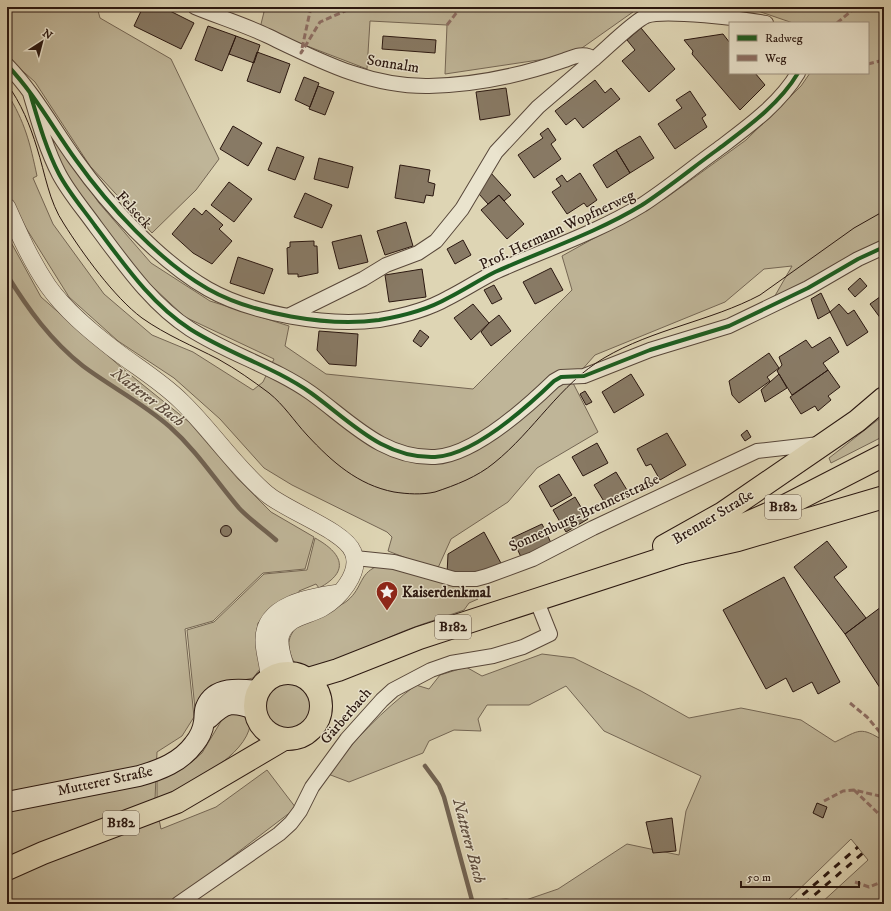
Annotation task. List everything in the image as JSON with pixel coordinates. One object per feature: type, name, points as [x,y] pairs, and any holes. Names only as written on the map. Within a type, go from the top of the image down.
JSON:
[{"type":"main road","name":"Brenner Straße","points":[[616,573],[723,513],[857,420],[884,398]]},
{"type":"main road","name":"Brenner Straße","points":[[273,692],[370,658],[419,638],[680,553],[779,509],[884,456]]},
{"type":"main road","points":[[680,553],[738,540],[884,497]]},
{"type":"main road","name":"Brenner Straße","points":[[320,698],[338,681],[370,658]]},
{"type":"main road","points":[[284,739],[276,737],[273,692],[314,684],[320,698]]},
{"type":"main road","name":"Mutterer Straße","points":[[7,802],[139,776],[160,769],[188,753],[195,743],[204,722],[205,707],[217,694],[229,690],[273,692]]},
{"type":"main road","name":"B182","points":[[225,773],[247,748],[273,692]]},
{"type":"main road","name":"B182","points":[[7,869],[74,841],[177,802],[284,739],[294,739],[304,735],[313,728],[319,719],[321,709],[320,698]]},
{"type":"street","name":"Sonnalm","points":[[195,7],[268,36],[301,53],[338,68],[366,78],[411,86],[451,84],[522,73],[578,56],[585,55],[594,59]]},
{"type":"street","points":[[288,317],[364,279],[386,265],[418,253],[436,241],[462,209],[496,152],[538,107],[643,18],[651,15],[723,17],[759,22]]},
{"type":"street","name":"Felseck","points":[[7,65],[30,93],[88,176],[122,215],[158,252],[185,274],[216,293],[248,305],[288,317]]},
{"type":"street","name":"Prof. Hermann Wopfnerweg","points":[[288,317],[364,321],[411,313],[428,308],[490,275],[593,230],[642,204],[734,137],[776,100],[788,88],[797,74]]},
{"type":"street","points":[[30,93],[55,165],[65,185],[133,276],[160,306],[204,338],[294,382],[379,444],[413,455],[425,457],[446,455],[470,446],[517,415],[554,381],[561,377],[584,376],[650,350],[729,326],[808,288],[858,259],[884,247]]},
{"type":"street","points":[[7,207],[41,276],[69,310],[112,348],[151,375],[181,400],[267,494],[287,508],[338,536],[349,545],[355,558],[352,577],[339,593],[322,608],[294,619],[284,628],[280,640],[273,692]]},
{"type":"street","name":"Sonnenburg-Brennerstraße","points":[[355,558],[394,562],[454,579],[476,579],[533,558],[593,528],[757,451],[824,443]]},
{"type":"street","name":"Gärberbach","points":[[178,904],[279,834],[291,823],[331,760],[382,700],[393,690],[431,670],[451,663],[493,656],[523,647],[550,634],[536,599]]},
{"type":"shaded area","points":[[7,7],[97,7],[100,18],[171,59],[219,159],[196,190],[152,233],[90,166],[35,82],[7,57]]},
{"type":"shaded area","points":[[253,7],[640,7],[572,55],[445,74],[447,25],[370,21],[367,69],[260,28],[264,12]]},
{"type":"shaded area","points":[[710,7],[884,7],[884,248],[772,301],[792,266],[764,269],[725,302],[595,355],[572,381],[598,432],[537,468],[508,502],[451,539],[437,570],[388,551],[392,537],[387,532],[292,485],[264,468],[220,419],[174,378],[118,341],[69,297],[26,228],[7,191],[7,93],[23,123],[37,176],[33,178],[53,224],[104,294],[152,335],[193,352],[253,390],[263,382],[274,359],[185,317],[139,274],[67,181],[45,123],[99,203],[151,263],[210,301],[289,326],[285,346],[326,374],[473,389],[572,290],[562,256],[666,198],[746,140],[801,86],[809,74],[869,74],[869,22],[790,22],[752,9]]},
{"type":"shaded area","points":[[7,235],[41,297],[122,368],[189,422],[238,479],[271,512],[314,537],[305,569],[263,573],[213,621],[185,629],[194,717],[182,736],[157,752],[155,800],[161,829],[216,807],[267,770],[296,808],[170,904],[7,904],[7,561],[11,560],[7,534]]},
{"type":"shaded area","points":[[884,415],[884,436],[831,463],[829,458]]},
{"type":"shaded area","points":[[315,538],[332,550],[337,556],[339,569],[336,575],[329,582],[319,588],[316,584],[299,591],[299,596],[277,603],[258,623],[256,639],[260,669],[253,678],[239,681],[230,680],[205,690],[195,709],[187,630],[214,622],[264,574],[307,570]]},
{"type":"shaded area","points":[[381,565],[454,584],[478,599],[469,603],[464,610],[399,633],[336,662],[314,669],[304,669],[294,662],[289,645],[291,635],[297,627],[347,601],[368,572]]},
{"type":"shaded area","points":[[542,654],[574,658],[641,691],[689,718],[741,708],[801,720],[835,742],[860,731],[870,733],[884,741],[884,904],[820,904],[868,860],[851,839],[784,904],[464,904],[466,902],[506,899],[523,901],[558,889],[627,844],[679,855],[686,811],[701,776],[604,731],[566,686],[529,705],[487,705],[478,719],[481,731],[454,730],[429,741],[423,753],[349,782],[328,774],[369,726],[416,685],[429,689],[440,675],[466,667],[482,676]]},
{"type":"shaded area","points":[[282,682],[292,682],[305,689],[312,702],[312,712],[305,725],[292,732],[282,732],[273,728],[266,721],[262,712],[262,702],[266,693],[273,686]]},
{"type":"shaded area","points":[[234,712],[246,716],[250,724],[249,730],[243,742],[234,752],[209,771],[182,787],[157,799],[157,781],[189,764],[202,753],[223,718]]},
{"type":"building","points":[[143,7],[162,7],[194,23],[181,49],[134,26]]},
{"type":"building","points":[[208,26],[236,36],[222,71],[195,60]]},
{"type":"building","points":[[641,28],[675,69],[649,92],[622,61],[635,50],[627,40]]},
{"type":"building","points":[[723,34],[729,42],[729,74],[756,74],[765,85],[740,110],[692,54],[693,51],[684,40]]},
{"type":"building","points":[[236,36],[260,45],[254,63],[229,54]]},
{"type":"building","points":[[383,36],[436,40],[435,53],[382,49]]},
{"type":"building","points":[[257,52],[290,64],[280,93],[247,81]]},
{"type":"building","points":[[304,77],[319,83],[310,107],[295,100]]},
{"type":"building","points":[[595,80],[605,93],[611,88],[620,99],[583,128],[575,118],[566,125],[555,111]]},
{"type":"building","points":[[318,86],[334,92],[325,115],[309,109]]},
{"type":"building","points":[[506,88],[510,115],[480,120],[476,92]]},
{"type":"building","points":[[690,91],[706,115],[702,118],[707,127],[675,149],[658,124],[682,108],[676,100]]},
{"type":"building","points":[[233,126],[262,143],[248,166],[220,149]]},
{"type":"building","points":[[548,128],[556,140],[551,144],[561,159],[534,178],[518,155],[543,138],[540,134]]},
{"type":"building","points":[[640,136],[654,158],[630,173],[616,150]]},
{"type":"building","points":[[277,147],[304,157],[295,180],[268,170]]},
{"type":"building","points":[[616,150],[630,173],[607,188],[593,165]]},
{"type":"building","points":[[319,158],[353,167],[348,188],[314,179]]},
{"type":"building","points":[[400,165],[430,170],[428,182],[435,184],[433,196],[426,195],[424,203],[395,198]]},
{"type":"building","points":[[490,172],[511,195],[504,201],[499,195],[488,204],[479,194]]},
{"type":"building","points":[[580,173],[597,200],[587,207],[584,203],[567,214],[552,192],[561,186],[556,179],[562,175],[567,182]]},
{"type":"building","points":[[229,182],[252,199],[234,222],[211,205]]},
{"type":"building","points":[[305,193],[332,205],[322,228],[294,217]]},
{"type":"building","points":[[499,195],[524,224],[507,239],[481,210]]},
{"type":"building","points":[[194,208],[202,215],[206,210],[223,225],[219,229],[232,241],[212,264],[193,253],[172,234]]},
{"type":"building","points":[[406,222],[413,246],[385,255],[377,231]]},
{"type":"building","points":[[361,235],[368,262],[339,269],[332,242]]},
{"type":"building","points":[[463,240],[471,255],[455,264],[447,249]]},
{"type":"building","points":[[314,241],[314,246],[317,246],[318,273],[298,277],[298,274],[288,274],[287,248],[290,247],[290,242]]},
{"type":"building","points":[[238,257],[273,269],[264,294],[230,283]]},
{"type":"building","points":[[551,268],[563,290],[535,304],[523,282]]},
{"type":"building","points":[[422,269],[426,297],[389,302],[385,275]]},
{"type":"building","points":[[860,278],[867,286],[855,297],[848,289]]},
{"type":"building","points":[[494,285],[502,299],[492,304],[484,290]]},
{"type":"building","points":[[821,293],[830,312],[818,319],[811,299]]},
{"type":"building","points":[[884,294],[884,323],[870,304]]},
{"type":"building","points":[[473,304],[489,323],[471,340],[454,318]]},
{"type":"building","points":[[839,304],[848,314],[854,310],[868,332],[847,346],[830,312]]},
{"type":"building","points":[[499,315],[511,331],[491,346],[481,332]]},
{"type":"building","points":[[420,330],[429,337],[421,347],[413,341]]},
{"type":"building","points":[[319,331],[358,334],[356,366],[329,364],[317,350]]},
{"type":"building","points":[[830,337],[839,352],[823,363],[828,370],[792,395],[777,371],[782,365],[779,357],[806,340],[812,348]]},
{"type":"building","points":[[769,353],[779,368],[767,377],[770,381],[739,403],[732,395],[729,381]]},
{"type":"building","points":[[828,370],[840,387],[828,396],[831,400],[818,411],[815,406],[801,414],[790,397]]},
{"type":"building","points":[[631,374],[644,395],[614,413],[602,392]]},
{"type":"building","points":[[779,374],[787,388],[765,402],[761,390]]},
{"type":"building","points":[[585,391],[592,402],[586,405],[580,394]]},
{"type":"building","points":[[747,430],[751,437],[745,441],[741,435]]},
{"type":"building","points":[[667,433],[686,465],[660,480],[651,464],[646,466],[637,449]]},
{"type":"building","points":[[597,443],[608,463],[583,476],[572,457]]},
{"type":"building","points":[[616,472],[630,495],[608,508],[594,485]]},
{"type":"building","points":[[559,474],[572,495],[551,507],[539,486]]},
{"type":"building","points":[[575,497],[588,519],[566,532],[553,510]]},
{"type":"building","points":[[542,524],[552,545],[522,559],[512,538]]},
{"type":"building","points":[[224,526],[228,526],[230,527],[230,535],[224,536],[221,533],[221,529]]},
{"type":"building","points":[[484,532],[502,565],[465,576],[447,574],[448,554]]},
{"type":"building","points":[[827,541],[847,567],[834,577],[866,618],[845,634],[794,567]]},
{"type":"building","points":[[784,577],[840,682],[818,694],[812,682],[793,692],[786,678],[766,689],[723,610]]},
{"type":"building","points":[[884,602],[884,694],[845,634],[881,607],[881,603]]},
{"type":"building","points":[[817,803],[827,807],[823,818],[813,813]]},
{"type":"building","points":[[672,818],[676,851],[653,853],[646,822]]},
{"type":"waterway","name":"Natterer Bach","points":[[7,275],[41,324],[71,356],[83,366],[160,418],[198,456],[239,508],[276,540]]},
{"type":"waterway","name":"Natterer Bach","points":[[425,766],[439,785],[444,797],[473,904]]},
{"type":"tram line","points":[[7,84],[17,99],[28,123],[51,197],[59,215],[90,261],[121,299],[131,309],[151,324],[225,363],[269,393],[316,445],[346,471],[369,484],[394,492],[414,494],[435,492],[481,472],[494,463],[522,437],[560,394],[574,381],[604,358],[642,340],[722,312],[760,295],[854,228],[884,211]]},
{"type":"railway","points":[[792,904],[858,847]]},
{"type":"railway","points":[[804,904],[863,853]]},
{"type":"marked path","points":[[311,7],[301,53],[320,22],[354,7]]},
{"type":"marked path","points":[[447,25],[461,7]]},
{"type":"marked path","points":[[838,22],[856,7]]},
{"type":"marked path","points":[[869,64],[884,60]]},
{"type":"marked path","points":[[850,703],[867,717],[884,737]]},
{"type":"marked path","points":[[854,790],[884,819]]},
{"type":"marked path","points":[[824,801],[843,791],[854,790],[884,797]]},
{"type":"marked path","points":[[855,882],[869,887],[884,881]]},
{"type":"cycle path","points":[[7,65],[26,87],[76,160],[103,195],[136,231],[171,263],[208,289],[226,298],[268,312],[314,320],[337,322],[379,320],[423,309],[460,292],[495,272],[588,233],[624,215],[661,192],[728,142],[772,106],[797,74]]},
{"type":"cycle path","points":[[30,93],[46,145],[63,181],[128,269],[163,308],[176,319],[205,338],[297,384],[368,436],[383,445],[399,452],[416,456],[435,457],[450,454],[466,448],[499,428],[530,404],[554,381],[561,377],[584,376],[650,350],[729,326],[808,288],[858,259],[884,247]]},
{"type":"place","name":"Kaiserdenkmal","points":[[387,612]]}]
